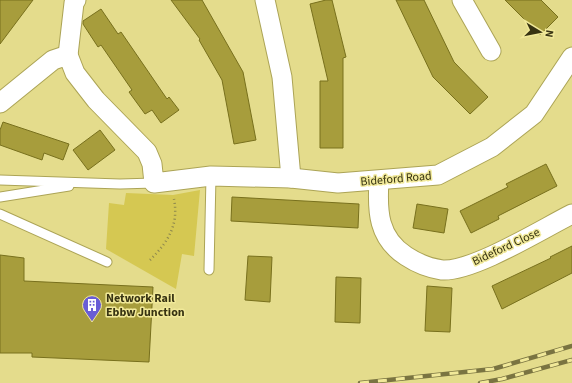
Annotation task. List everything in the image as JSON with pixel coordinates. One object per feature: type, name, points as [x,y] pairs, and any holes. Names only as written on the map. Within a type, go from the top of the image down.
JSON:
[{"type":"street","points":[[76,0],[74,3],[68,56],[75,73],[96,100],[147,152],[152,164],[154,183]]},
{"type":"street","points":[[265,0],[282,77],[291,178]]},
{"type":"street","points":[[462,0],[491,51]]},
{"type":"street","points":[[0,103],[53,60],[68,56]]},
{"type":"street","name":"Bideford Road","points":[[154,183],[211,176],[291,178],[338,183],[379,181],[438,175],[492,147],[534,114],[572,57]]},
{"type":"street","name":"Bideford Close","points":[[379,181],[377,202],[384,234],[400,252],[421,266],[444,270],[479,262],[572,214]]},
{"type":"lane","points":[[209,270],[211,176]]},
{"type":"lane","points":[[0,180],[90,183],[154,183]]},
{"type":"lane","points":[[0,197],[90,183]]},
{"type":"lane","points":[[0,214],[106,262]]},
{"type":"path","points":[[150,260],[165,244],[171,234],[176,210],[173,194],[176,181]]},
{"type":"shaded area","points":[[200,190],[194,256],[182,254],[176,289],[106,249],[109,203],[124,205],[126,193],[173,195]]},
{"type":"building","points":[[0,0],[33,0],[0,44]]},
{"type":"building","points":[[171,0],[202,0],[243,72],[256,140],[234,144],[222,80],[199,40],[200,39]]},
{"type":"building","points":[[332,0],[346,57],[343,58],[343,148],[320,148],[320,81],[328,81],[310,4]]},
{"type":"building","points":[[396,0],[424,0],[454,62],[488,97],[470,114],[433,77]]},
{"type":"building","points":[[505,0],[541,0],[558,17],[540,35]]},
{"type":"building","points":[[101,9],[118,34],[121,32],[167,99],[169,97],[179,110],[161,123],[152,110],[145,114],[129,92],[132,90],[101,45],[98,47],[83,24],[83,21]]},
{"type":"building","points":[[3,122],[69,144],[63,160],[44,153],[42,160],[0,145],[0,130]]},
{"type":"building","points":[[100,130],[115,150],[88,170],[73,150]]},
{"type":"building","points":[[546,164],[557,186],[498,216],[499,219],[471,233],[460,211],[508,187],[506,184]]},
{"type":"building","points":[[232,197],[359,204],[358,228],[231,221]]},
{"type":"building","points":[[417,204],[448,209],[444,233],[413,228]]},
{"type":"building","points":[[572,246],[572,273],[502,309],[492,286],[551,258],[550,257]]},
{"type":"building","name":"Network Rail Ebbw Junction","points":[[0,255],[24,258],[24,281],[153,287],[149,362],[32,357],[32,353],[0,353]]},
{"type":"building","points":[[248,256],[272,257],[270,302],[245,300]]},
{"type":"building","points":[[336,277],[361,278],[360,323],[335,322]]},
{"type":"building","points":[[427,286],[452,288],[450,332],[425,331]]},
{"type":"railway","points":[[360,383],[493,369],[572,346]]},
{"type":"railway","points":[[480,383],[502,379],[572,360]]},
{"type":"place","name":"Network Rail Ebbw Junction","points":[[92,322]]}]
